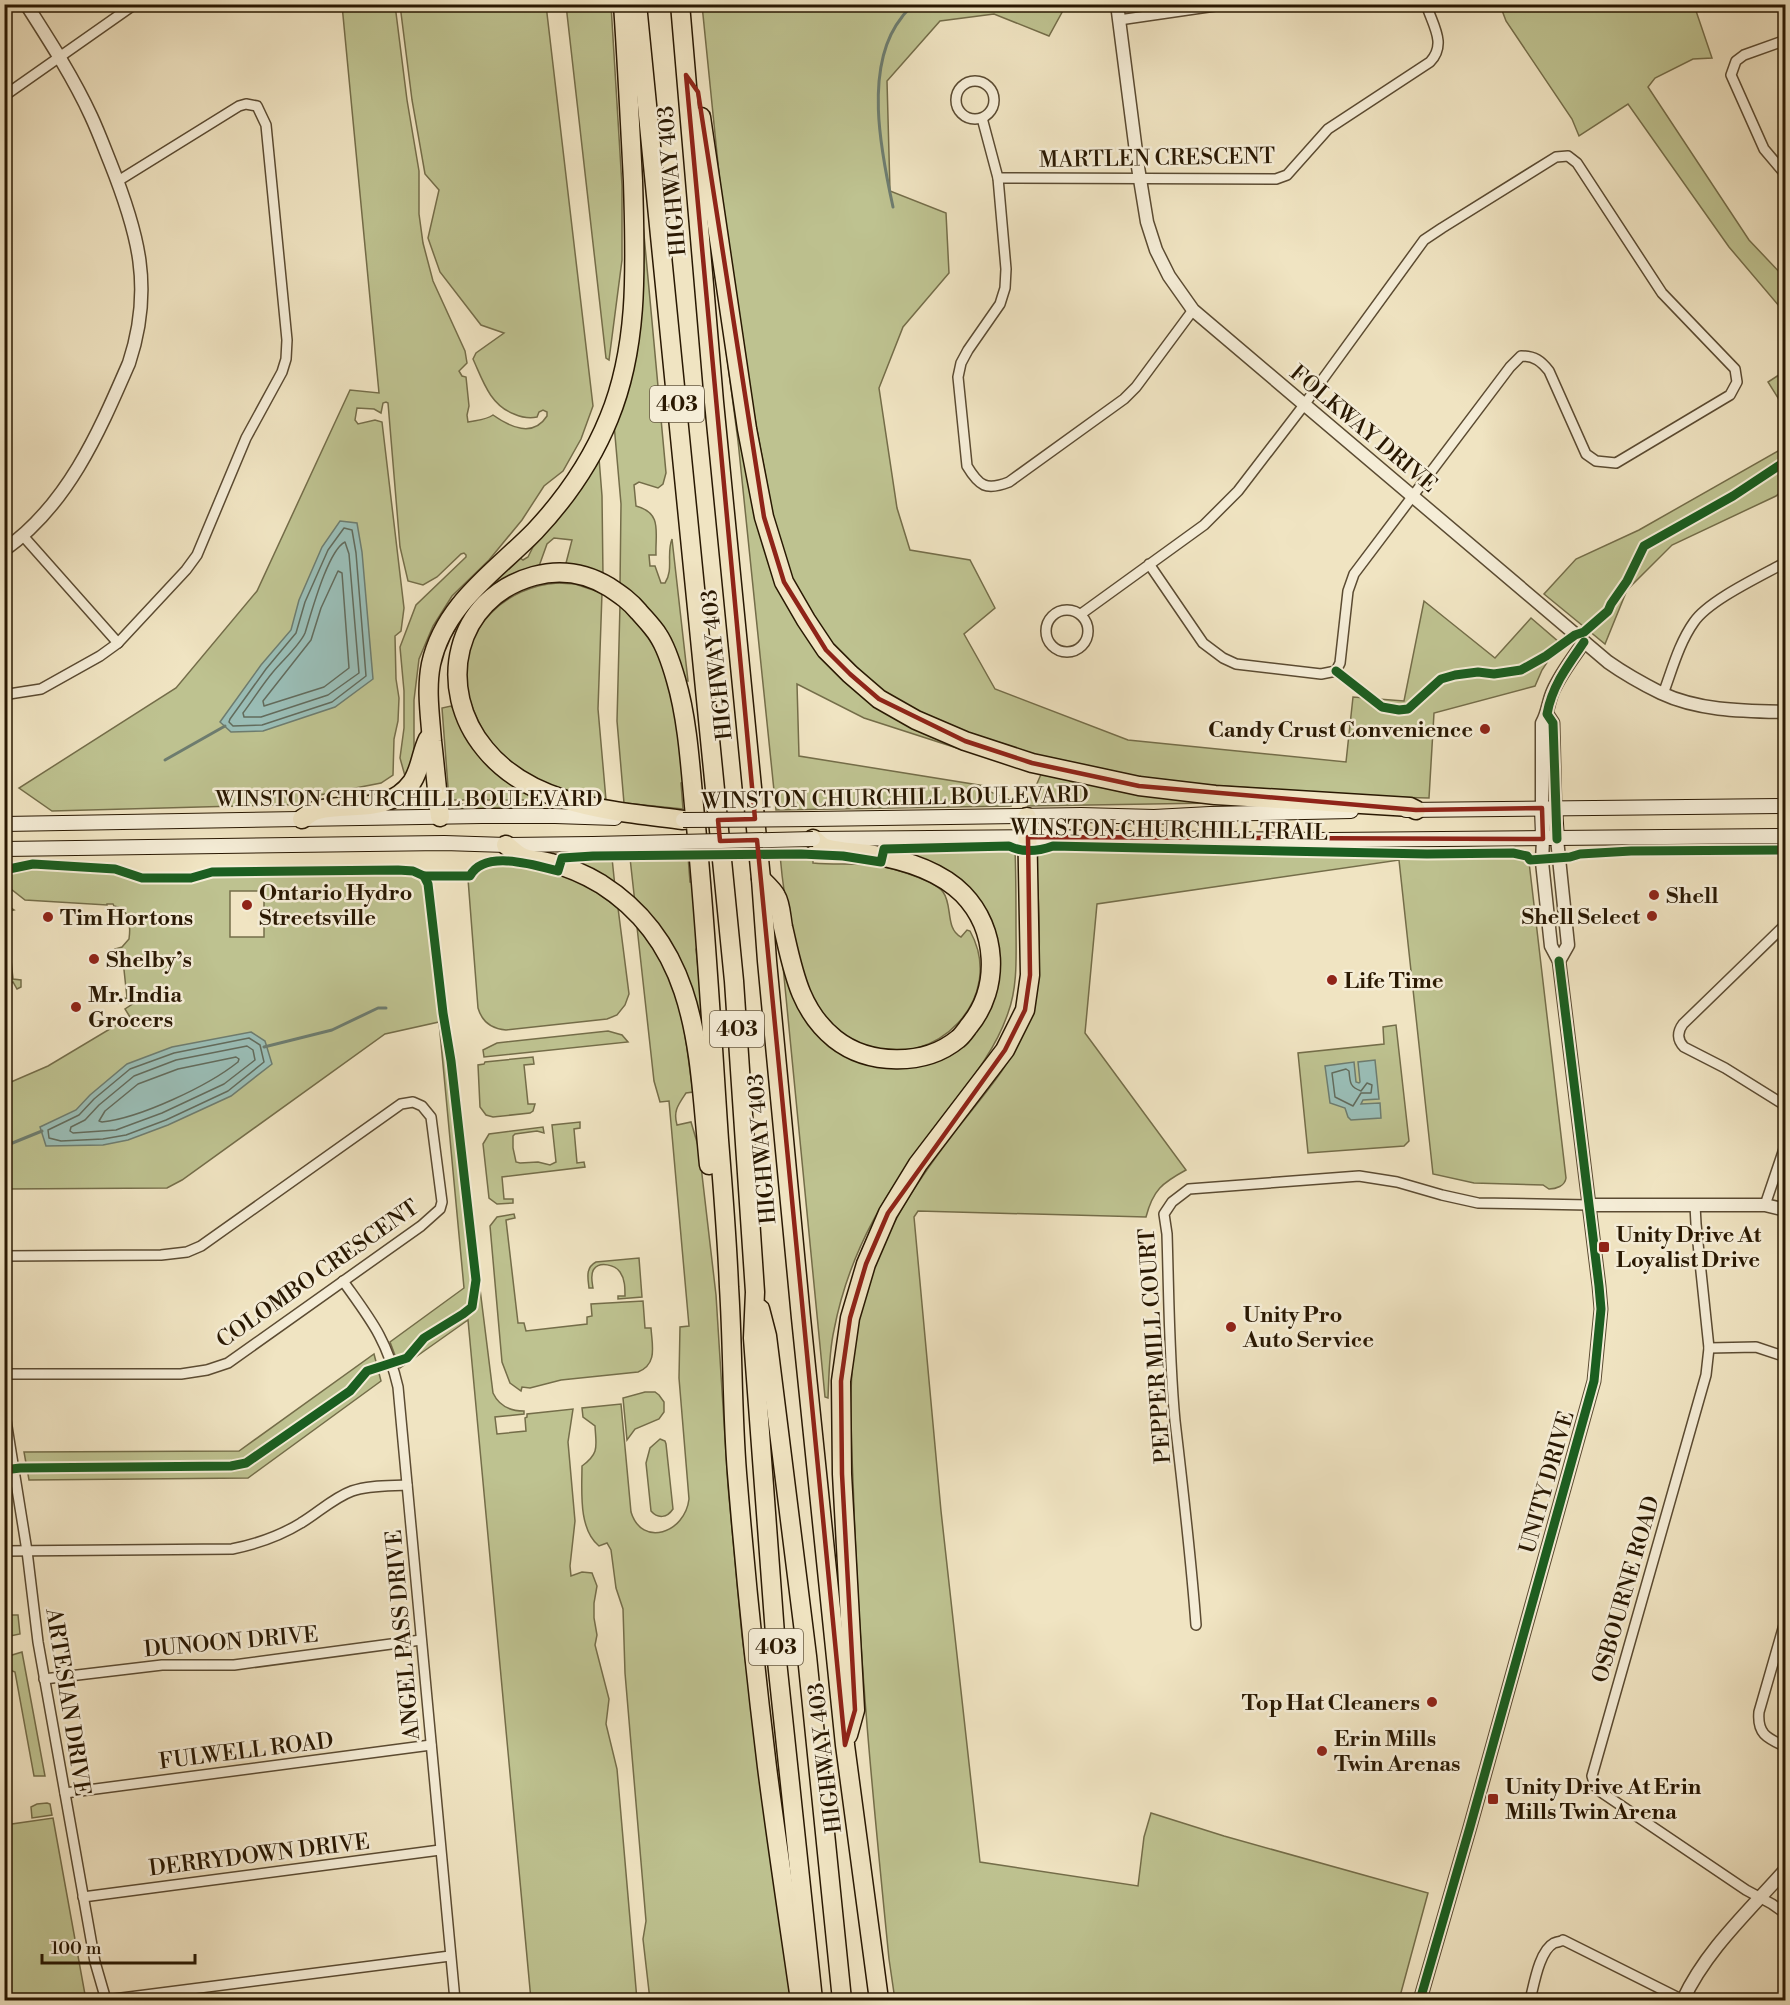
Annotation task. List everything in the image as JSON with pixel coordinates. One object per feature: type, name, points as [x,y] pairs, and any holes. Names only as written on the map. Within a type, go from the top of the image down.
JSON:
[{"type":"highway","points":[[440,817],[429,698],[434,653],[446,624],[473,589],[523,542],[564,497],[596,446],[623,376],[632,323],[634,252],[632,154],[623,4]]},
{"type":"highway","name":"HIGHWAY 403","points":[[637,4],[734,981],[755,1292],[753,1338],[777,1661],[813,2001]]},
{"type":"highway","name":"HIGHWAY 403","points":[[680,4],[714,402],[800,1306],[845,1745],[879,2001]]},
{"type":"highway","points":[[686,75],[698,92],[747,429],[764,517],[784,582],[826,650],[879,699],[916,720],[965,741],[1032,763],[1139,786],[1215,795],[1410,807],[1416,810]]},
{"type":"highway","points":[[683,820],[586,811],[536,789],[516,778],[496,762],[472,732],[463,713],[458,693],[457,670],[466,633],[477,615],[498,593],[519,581],[541,574],[566,573],[597,580],[629,599],[660,637],[677,682],[690,763],[702,893],[729,1291],[737,1468],[749,1609],[767,1767],[800,2001]]},
{"type":"highway","points":[[302,819],[316,810],[374,805],[398,795],[408,786],[420,767],[423,749],[431,732]]},
{"type":"highway","points":[[845,1745],[855,1710],[842,1474],[841,1381],[850,1318],[866,1264],[888,1213],[918,1164],[1005,1050],[1025,1010],[1030,975],[1027,817]]},
{"type":"highway","points":[[761,879],[776,896],[799,988],[812,1016],[836,1040],[868,1057],[899,1060],[931,1054],[958,1040],[977,1016],[991,980],[989,940],[973,906],[962,893],[942,878],[910,863],[882,856],[824,848],[813,839]]},
{"type":"highway","points":[[506,845],[521,857],[566,868],[588,877],[612,892],[652,930],[675,966],[689,1006],[697,1054],[716,1230],[729,1291]]},
{"type":"highway","points":[[755,1292],[767,1336],[805,1645],[842,2001]]},
{"type":"main road","name":"WINSTON CHURCHILL BOULEVARD","points":[[683,820],[1082,815],[1154,817],[1416,810],[1785,806]]},
{"type":"main road","points":[[1549,808],[1557,838]]},
{"type":"main road","points":[[1542,839],[1549,808]]},
{"type":"main road","name":"WINSTON CHURCHILL BOULEVARD","points":[[4,824],[440,817],[586,811]]},
{"type":"main road","name":"WINSTON CHURCHILL BOULEVARD","points":[[4,849],[444,843],[593,844],[1028,837],[1320,840],[1785,836]]},
{"type":"street","points":[[4,550],[24,537],[49,511],[77,471],[122,380],[135,346],[142,300],[139,250],[118,181],[92,117],[26,4]]},
{"type":"street","points":[[4,96],[135,4]]},
{"type":"street","name":"FOLKWAY DRIVE","points":[[1117,4],[1147,222],[1156,250],[1169,276],[1193,310],[1620,670],[1663,694],[1694,704],[1733,710],[1785,712]]},
{"type":"street","points":[[1119,20],[1229,4]]},
{"type":"street","name":"MARTLEN CRESCENT","points":[[998,178],[1276,179],[1287,175],[1328,129],[1430,62],[1438,54],[1439,43],[1425,4]]},
{"type":"street","points":[[1785,40],[1744,55],[1736,61],[1731,75],[1764,149],[1785,175]]},
{"type":"street","points":[[967,82],[982,82],[992,93],[994,100],[992,107],[982,118],[967,118],[957,108],[957,93],[967,82]]},
{"type":"street","points":[[9,694],[41,689],[100,656],[118,643],[186,570],[197,555],[246,438],[282,372],[286,359],[287,340],[266,125],[256,106],[246,104],[239,106],[118,181]]},
{"type":"street","points":[[982,118],[998,178],[1006,270],[1005,288],[1000,304],[968,350],[961,363],[958,377],[967,466],[973,477],[982,485],[995,487],[1009,482],[1124,399],[1136,387],[1193,310]]},
{"type":"street","points":[[1081,614],[1149,564],[1204,525],[1238,491],[1304,405],[1424,240],[1556,157],[1568,156],[1577,163],[1662,293],[1735,369],[1737,382],[1730,395],[1616,463],[1596,461],[1586,454],[1549,371],[1542,362],[1532,356],[1521,356],[1510,367],[1354,574],[1348,591],[1340,663],[1336,671],[1322,674],[1236,664],[1223,658],[1203,643],[1149,564]]},
{"type":"street","points":[[4,275],[4,284]]},
{"type":"street","points":[[24,537],[118,643]]},
{"type":"street","points":[[1663,694],[1684,638],[1695,620],[1709,606],[1785,562]]},
{"type":"street","points":[[1067,610],[1081,614],[1089,633],[1083,646],[1077,650],[1064,652],[1051,646],[1046,633],[1049,620],[1060,611],[1067,610]]},
{"type":"street","points":[[1549,808],[1553,723],[1547,714],[1552,693],[1561,675],[1584,642]]},
{"type":"street","name":"UNITY DRIVE","points":[[1557,838],[1568,945],[1559,961]]},
{"type":"street","name":"UNITY DRIVE","points":[[1420,2001],[1594,1381],[1601,1309],[1559,961],[1551,946],[1542,862],[1542,839]]},
{"type":"street","points":[[1785,924],[1683,1024],[1678,1034],[1684,1047],[1725,1068],[1785,1106]]},
{"type":"street","name":"COLOMBO CRESCENT","points":[[4,1256],[161,1256],[187,1252],[201,1246],[401,1104],[412,1102],[422,1106],[431,1117],[442,1202],[440,1209],[421,1226],[228,1363],[207,1370],[181,1374],[4,1374]]},
{"type":"street","points":[[1765,1205],[1785,1143]]},
{"type":"street","name":"PEPPER MILL COURT","points":[[1196,1625],[1194,1581],[1175,1422],[1171,1363],[1167,1234],[1164,1214],[1172,1202],[1189,1189],[1359,1176],[1397,1182],[1478,1203],[1589,1205]]},
{"type":"street","points":[[1589,1205],[1765,1205],[1785,1210]]},
{"type":"street","name":"OSBOURNE ROAD","points":[[1695,1205],[1709,1348],[1703,1389],[1592,1776],[1595,1786],[1601,1792],[1785,1914]]},
{"type":"street","name":"ANGEL PASS DRIVE","points":[[343,1281],[376,1327],[391,1361],[398,1387],[455,2001]]},
{"type":"street","points":[[1709,1348],[1756,1347],[1785,1357]]},
{"type":"street","name":"ARTESIAN DRIVE","points":[[4,1408],[27,1551],[44,1679],[95,1962],[106,2000]]},
{"type":"street","points":[[4,1551],[232,1549],[254,1545],[281,1534],[301,1524],[340,1496],[354,1490],[407,1485]]},
{"type":"street","points":[[1785,1618],[1759,1712],[1758,1724],[1762,1733],[1785,1747]]},
{"type":"street","name":"DUNOON DRIVE","points":[[44,1679],[162,1665],[234,1665],[421,1640]]},
{"type":"street","name":"FULWELL ROAD","points":[[65,1793],[431,1745]]},
{"type":"street","name":"DERRYDOWN DRIVE","points":[[83,1897],[440,1850]]},
{"type":"street","points":[[1530,2001],[1541,1959],[1547,1949],[1563,1940],[1683,2000],[1708,1957],[1785,1869]]},
{"type":"street","points":[[106,2000],[450,1956]]},
{"type":"highlighted area","points":[[686,75],[698,92],[764,517],[784,582],[826,650],[879,699],[965,741],[1032,763],[1139,786],[1416,810],[1542,808],[1543,839],[1028,837],[1030,975],[1025,1010],[1005,1050],[888,1213],[866,1264],[850,1318],[841,1381],[842,1474],[855,1710],[845,1745],[757,840],[720,841],[718,820],[755,819]]},
{"type":"green space","points":[[342,5],[395,5],[419,171],[419,214],[423,243],[433,281],[465,351],[467,363],[459,371],[462,376],[466,377],[468,422],[493,415],[514,426],[528,429],[541,423],[547,416],[547,412],[543,410],[534,418],[517,415],[499,405],[488,391],[473,359],[476,353],[504,333],[481,325],[440,272],[428,238],[439,190],[425,174],[412,100],[400,5],[546,5],[593,406],[581,439],[563,471],[544,486],[522,520],[489,560],[452,596],[433,626],[419,659],[414,700],[414,759],[405,776],[400,758],[404,728],[404,691],[400,647],[416,605],[466,555],[461,554],[437,577],[423,585],[408,581],[400,547],[388,403],[386,402],[383,403],[381,413],[374,409],[357,408],[355,420],[358,424],[375,420],[382,422],[404,608],[401,631],[395,636],[399,698],[393,775],[381,783],[320,795],[317,804],[52,811],[19,788],[176,688],[257,591],[350,390],[379,393]]},
{"type":"green space","points":[[566,5],[611,5],[622,186],[622,260],[609,360],[606,358]]},
{"type":"green space","points":[[702,5],[1066,5],[1049,36],[994,14],[940,21],[887,81],[890,191],[946,213],[949,273],[903,327],[879,388],[897,508],[910,550],[970,560],[995,608],[964,634],[995,689],[1128,740],[1346,762],[1353,697],[1404,701],[1424,601],[1495,658],[1531,618],[1560,643],[1542,670],[1535,686],[1434,713],[1429,798],[1149,781],[1041,758],[933,720],[891,697],[866,678],[826,639],[795,588],[775,527],[742,349],[724,223]]},
{"type":"green space","points":[[1500,5],[1694,5],[1712,58],[1693,59],[1655,78],[1648,87],[1749,240],[1785,278],[1785,313],[1729,247],[1628,104],[1579,136],[1572,119],[1506,21]]},
{"type":"green space","points":[[643,224],[666,473],[663,484],[658,488],[639,482],[634,485],[636,506],[645,509],[656,525],[656,555],[649,555],[650,566],[655,566],[661,583],[665,583],[668,578],[672,539],[688,681],[682,681],[620,586],[621,504],[614,424]]},
{"type":"green space","points":[[726,350],[752,483],[815,645],[961,746],[960,749],[864,718],[797,684],[799,756],[985,786],[990,792],[1011,801],[1011,806],[776,810],[738,441]]},
{"type":"green space","points":[[1785,371],[1785,409],[1768,382]]},
{"type":"green space","points":[[1785,447],[1785,488],[1776,496],[1672,545],[1627,590],[1605,644],[1544,594],[1576,559],[1639,530]]},
{"type":"green space","points":[[599,458],[603,576],[565,567],[572,540],[554,538],[547,544],[538,569],[492,590],[489,586],[520,558],[523,560],[528,557],[533,547],[562,514]]},
{"type":"green space","points":[[558,583],[575,584],[602,593],[598,709],[606,800],[551,787],[506,760],[484,733],[467,692],[466,663],[471,645],[479,628],[491,613],[505,601],[521,592]]},
{"type":"green space","points":[[620,605],[651,643],[668,680],[676,714],[684,782],[681,783],[683,809],[624,803],[617,721]]},
{"type":"green space","points":[[451,706],[534,795],[532,800],[449,800],[442,708]]},
{"type":"green space","points":[[1042,772],[1212,803],[1028,806]]},
{"type":"green space","points":[[543,803],[543,806],[457,809],[452,806],[457,804]]},
{"type":"green space","points":[[1015,849],[1016,970],[1008,1013],[995,1043],[902,1172],[861,1246],[841,1300],[831,1347],[828,1398],[825,1397],[782,956],[804,1016],[894,1067],[980,1019],[989,924],[899,851]]},
{"type":"green space","points":[[1043,849],[1415,857],[1515,855],[1523,856],[1529,862],[1566,1178],[1560,1187],[1549,1189],[1543,1185],[1474,1183],[1433,1174],[1399,860],[1097,904],[1085,1033],[1186,1170],[1160,1188],[1152,1200],[1146,1217],[918,1211],[914,1217],[941,1511],[980,1862],[1138,1886],[1144,1837],[1151,1813],[1224,1836],[1428,1893],[1399,2000],[895,2000],[878,1846],[859,1621],[851,1431],[853,1354],[862,1303],[869,1279],[899,1213],[925,1172],[1002,1071],[1025,1030],[1036,992],[1038,972],[1039,910],[1037,871],[1034,870],[1038,854]]},
{"type":"green space","points":[[780,855],[813,856],[813,863],[885,867],[923,879],[939,888],[946,897],[953,928],[961,937],[967,930],[970,931],[979,956],[979,981],[972,1003],[958,1023],[940,1038],[917,1048],[893,1051],[867,1047],[846,1039],[836,1031],[816,1007],[800,964],[787,909]]},
{"type":"green space","points":[[688,856],[690,882],[693,882],[699,947],[696,949],[707,1056],[699,1021],[635,903],[630,858]]},
{"type":"green space","points":[[612,858],[615,887],[576,864],[577,860]]},
{"type":"green space","points":[[500,864],[538,869],[559,875],[561,871],[575,877],[618,908],[629,994],[625,1005],[617,1015],[607,1019],[506,1030],[496,1028],[485,1021],[478,1008],[468,879],[471,880],[482,867]]},
{"type":"green space","points":[[33,866],[113,871],[141,880],[197,881],[210,875],[415,874],[422,880],[427,891],[438,1010],[446,1038],[450,1065],[454,1122],[473,1276],[468,1308],[454,1313],[420,1338],[407,1354],[396,1358],[390,1342],[464,1288],[439,1022],[385,1034],[182,1180],[167,1188],[5,1189],[4,1085],[48,1066],[130,1017],[125,1009],[134,1003],[131,998],[119,1003],[120,999],[127,998],[122,951],[115,951],[129,939],[128,918],[123,910],[113,904],[25,900],[11,889],[8,880],[9,872]],"holes":[[[230,891],[264,891],[264,937],[230,937]]]},
{"type":"green space","points":[[5,906],[14,910],[6,912],[13,979],[21,980],[21,987],[17,989],[13,982],[5,986],[8,977]]},
{"type":"green space","points":[[637,927],[655,951],[670,978],[679,1006],[687,1049],[693,1092],[686,1093],[681,1101],[677,1108],[676,1120],[677,1125],[691,1122],[699,1149],[716,1295],[728,1486],[742,1636],[792,2000],[650,2000],[643,1939],[646,1921],[625,1673],[623,1609],[616,1588],[611,1550],[607,1543],[599,1546],[587,1530],[584,1520],[582,1486],[582,1466],[592,1457],[596,1444],[595,1426],[583,1417],[582,1408],[621,1404],[631,1512],[636,1523],[644,1530],[653,1533],[672,1528],[686,1511],[689,1499],[679,1378],[680,1327],[689,1326],[669,1101],[660,1102],[654,1081]]},
{"type":"green space","points":[[1396,1025],[1409,1141],[1404,1146],[1308,1153],[1298,1053],[1384,1044],[1383,1027]]},
{"type":"green space","points":[[608,1031],[622,1035],[628,1042],[484,1057],[483,1050],[497,1043]]},
{"type":"green space","points":[[533,1057],[534,1064],[524,1065],[528,1104],[535,1104],[533,1111],[493,1117],[486,1115],[480,1107],[478,1065],[485,1062]]},
{"type":"green space","points":[[580,1122],[580,1128],[574,1129],[577,1163],[584,1162],[585,1167],[502,1177],[504,1199],[513,1199],[513,1203],[497,1204],[489,1198],[483,1144],[489,1134],[543,1127],[544,1133],[537,1131],[515,1134],[513,1148],[516,1162],[538,1162],[550,1165],[556,1162],[552,1125]]},
{"type":"green space","points":[[514,1214],[515,1218],[506,1220],[518,1323],[524,1323],[526,1331],[587,1324],[587,1317],[592,1316],[591,1304],[643,1301],[645,1328],[651,1328],[653,1347],[649,1364],[644,1369],[638,1372],[561,1380],[530,1388],[522,1387],[521,1391],[510,1383],[502,1362],[490,1226],[497,1217]]},
{"type":"green space","points":[[639,1258],[642,1297],[618,1299],[618,1296],[625,1296],[623,1278],[618,1270],[607,1265],[600,1265],[594,1269],[593,1288],[589,1288],[588,1277],[592,1264]]},
{"type":"green space","points":[[479,1281],[493,1393],[506,1407],[524,1411],[524,1414],[495,1417],[497,1434],[526,1431],[527,1414],[573,1409],[568,1442],[575,1521],[571,1576],[582,1572],[592,1573],[597,1586],[594,1603],[597,1635],[595,1645],[609,1699],[606,1724],[617,1769],[637,2000],[531,2000],[468,1320],[400,1368],[398,1365],[410,1357],[426,1340],[471,1312]]},
{"type":"green space","points":[[374,1354],[381,1381],[248,1478],[29,1480],[24,1452],[239,1451]]},
{"type":"green space","points":[[645,1392],[655,1392],[659,1395],[664,1402],[664,1412],[659,1419],[635,1429],[627,1440],[623,1398]]},
{"type":"green space","points":[[660,1439],[666,1444],[673,1509],[662,1516],[651,1511],[646,1463],[650,1448]]},
{"type":"green space","points":[[5,1615],[18,1615],[20,1634],[5,1637]]},
{"type":"green space","points":[[22,1652],[45,1776],[34,1776],[15,1672],[5,1668],[9,1656]]},
{"type":"green space","points":[[50,1804],[52,1815],[32,1818],[31,1807]]},
{"type":"green space","points":[[53,1818],[86,2000],[5,2000],[5,1825]]},
{"type":"water","points":[[340,521],[357,523],[362,552],[373,679],[335,707],[263,731],[231,732],[220,722],[261,665],[291,630],[299,600],[322,547]]},
{"type":"water","points":[[251,1032],[265,1041],[272,1064],[231,1096],[168,1125],[128,1140],[103,1145],[46,1146],[40,1127],[76,1110],[127,1064],[172,1047]]},
{"type":"water","points":[[1375,1060],[1379,1099],[1363,1100],[1361,1104],[1380,1103],[1381,1118],[1351,1120],[1345,1108],[1330,1103],[1325,1066],[1354,1062],[1356,1082],[1359,1083],[1358,1062]]},
{"type":"waterway","points":[[893,207],[880,135],[879,84],[882,59],[890,37],[903,15],[915,4]]},
{"type":"waterway","points":[[165,760],[225,726]]},
{"type":"waterway","points":[[264,1047],[332,1030],[378,1008],[386,1008]]},
{"type":"waterway","points":[[10,1144],[42,1131]]},
{"type":"cycle path","points":[[1336,671],[1382,707],[1399,710],[1408,709],[1441,679],[1478,672],[1494,674],[1521,670],[1546,656],[1575,635],[1584,632],[1608,611],[1627,581],[1644,546],[1733,496],[1786,461]]},
{"type":"cycle path","points":[[1557,839],[1553,723],[1547,714],[1557,685],[1584,642]]},
{"type":"cycle path","name":"WINSTON CHURCHILL TRAIL","points":[[4,870],[33,864],[115,869],[142,878],[191,878],[212,872],[398,870],[413,871],[424,876],[470,876],[486,863],[498,861],[524,863],[558,871],[562,858],[593,856],[801,854],[843,856],[881,862],[884,849],[1009,846],[1020,850],[1053,846],[1427,854],[1513,853],[1527,856],[1530,860],[1631,851],[1786,850]]},
{"type":"cycle path","points":[[4,1470],[231,1466],[246,1463],[350,1391],[367,1371],[407,1358],[424,1338],[472,1307],[476,1280],[451,1061],[428,884],[424,876]]},
{"type":"cycle path","points":[[1420,2000],[1594,1381],[1601,1309],[1559,961]]},
{"type":"place","name":"Candy Crust Convenience","points":[[1485,729]]},
{"type":"place","name":"Shell","points":[[1654,895]]},
{"type":"place","name":"Ontario Hydro Streetsville","points":[[247,905]]},
{"type":"place","name":"Shell Select","points":[[1652,916]]},
{"type":"place","name":"Tim Hortons","points":[[48,917]]},
{"type":"place","name":"Shelby’s","points":[[94,959]]},
{"type":"place","name":"Life Time","points":[[1332,980]]},
{"type":"place","name":"Mr. India Grocers","points":[[76,1007]]},
{"type":"place","name":"Unity Drive At Loyalist Drive","points":[[1604,1247]]},
{"type":"place","name":"Unity Pro Auto Service","points":[[1231,1327]]},
{"type":"place","name":"Top Hat Cleaners","points":[[1432,1702]]},
{"type":"place","name":"Erin Mills Twin Arenas","points":[[1322,1751]]},
{"type":"place","name":"Unity Drive At Erin Mills Twin Arena","points":[[1493,1799]]}]
